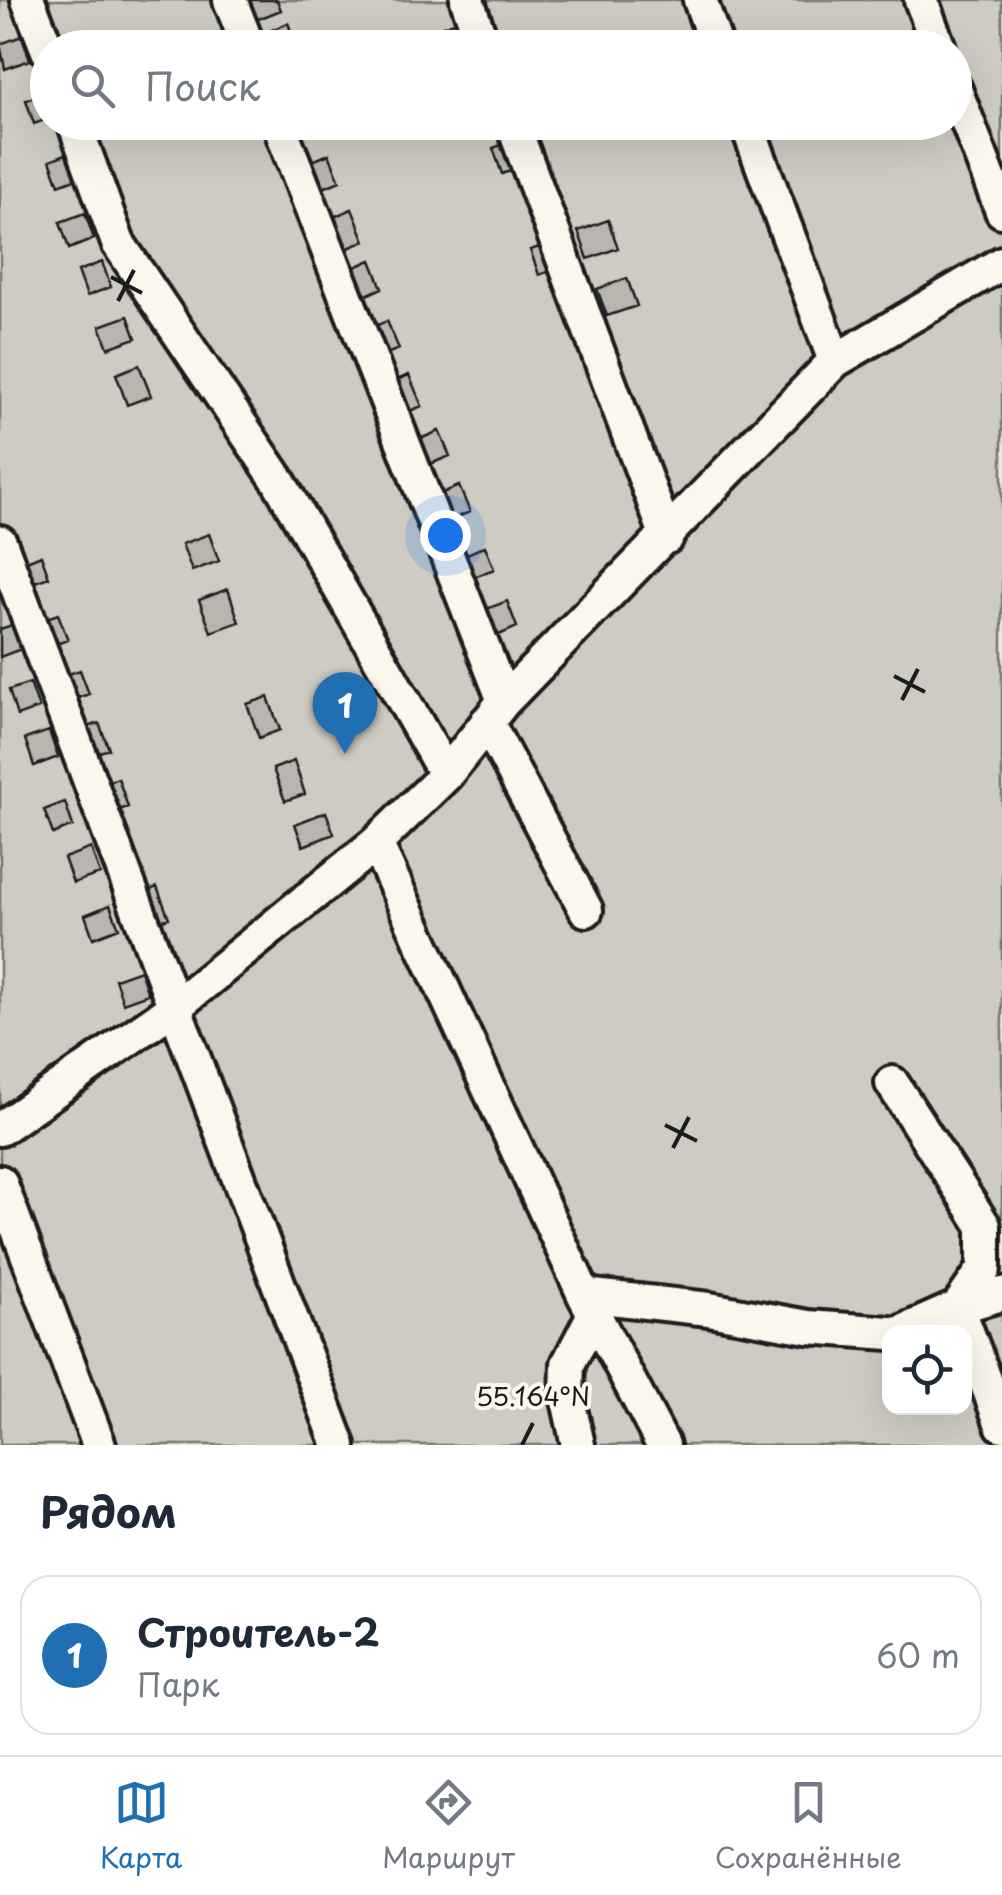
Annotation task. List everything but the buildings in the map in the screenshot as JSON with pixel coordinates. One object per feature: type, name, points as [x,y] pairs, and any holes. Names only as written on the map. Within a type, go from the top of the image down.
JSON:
[{"type":"lane","points":[[28,0],[40,30]]},
{"type":"lane","points":[[230,0],[242,30]]},
{"type":"lane","points":[[467,0],[478,30]]},
{"type":"lane","points":[[700,0],[711,30]]},
{"type":"lane","points":[[921,0],[932,30]]},
{"type":"lane","points":[[972,134],[1002,211]]},
{"type":"lane","points":[[81,140],[118,242],[278,480],[446,775]]},
{"type":"lane","points":[[285,140],[496,712],[586,910]]},
{"type":"lane","points":[[519,140],[667,536]]},
{"type":"lane","points":[[753,140],[835,361]]},
{"type":"lane","points":[[0,1129],[176,1006],[376,843],[446,775],[496,712],[835,361],[1002,263]]},
{"type":"lane","points":[[0,542],[339,1445]]},
{"type":"lane","points":[[376,843],[589,1304],[663,1445]]},
{"type":"lane","points":[[892,1083],[984,1226],[984,1269],[958,1307]]},
{"type":"lane","points":[[0,1182],[99,1445]]},
{"type":"lane","points":[[918,1325],[1002,1294]]},
{"type":"lane","points":[[589,1304],[709,1309],[808,1327],[882,1332]]},
{"type":"lane","points":[[578,1445],[567,1395],[568,1364],[589,1304]]},
{"type":"lane","points":[[958,1307],[1002,1425]]},
{"type":"shaded area","points":[[0,0],[1002,0],[1002,1445],[0,1445]]},
{"type":"place","name":"Строитель-2","points":[[345,754]]}]
